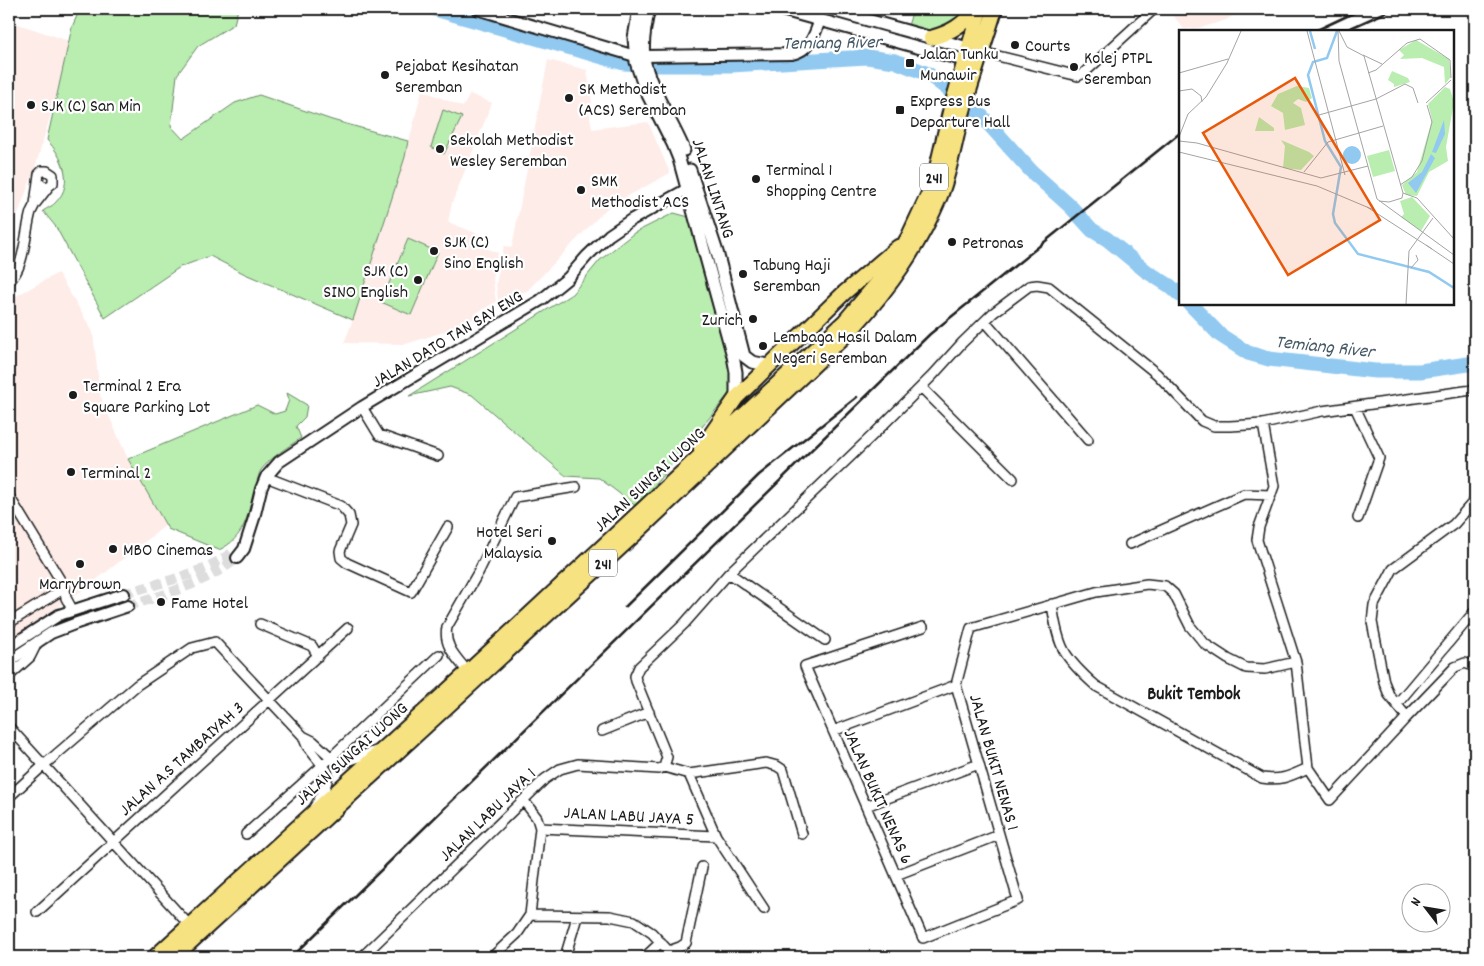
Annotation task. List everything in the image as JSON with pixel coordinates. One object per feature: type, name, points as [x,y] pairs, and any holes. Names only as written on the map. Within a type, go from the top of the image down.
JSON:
[{"type":"highway","points":[[932,38],[946,34],[955,28],[965,21],[975,9]]},
{"type":"highway","name":"JALAN SUNGAI UJONG","points":[[155,957],[468,672],[845,321],[890,268],[908,238],[930,191],[973,56],[980,9]]},
{"type":"highway","name":"JALAN SUNGAI UJONG","points":[[973,56],[995,9]]},
{"type":"highway","name":"JALAN SUNGAI UJONG","points":[[174,957],[628,539],[852,329],[898,274],[917,242],[944,182],[955,116]]},
{"type":"highway","points":[[690,466],[736,398],[844,293],[908,238]]},
{"type":"main road","name":"JALAN LINTANG","points":[[640,9],[634,38],[648,94],[673,144],[717,252],[744,356],[752,362],[768,365]]},
{"type":"main road","name":"JALAN LINTANG","points":[[640,59],[649,9]]},
{"type":"main road","points":[[780,9],[973,56]]},
{"type":"main road","points":[[828,9],[932,38],[973,56]]},
{"type":"main road","name":"JALAN LINTANG","points":[[691,186],[725,331],[733,356],[736,372],[736,398]]},
{"type":"main road","points":[[725,331],[732,334],[736,326]]},
{"type":"street","points":[[477,9],[640,59],[792,54],[806,48],[813,39],[820,20]]},
{"type":"street","points":[[973,56],[1078,76],[1084,74],[1154,9]]},
{"type":"street","points":[[9,282],[20,268],[28,221],[35,204],[38,178],[40,173],[50,172],[54,180],[35,204]]},
{"type":"street","points":[[38,182],[44,187],[50,186]]},
{"type":"street","name":"JALAN DATO TAN SAY ENG","points":[[235,555],[244,549],[261,489],[266,477],[279,462],[362,407],[541,300],[568,278],[609,235],[631,220],[691,186]]},
{"type":"street","points":[[664,767],[667,757],[636,681],[639,667],[684,624],[729,573],[921,387],[962,343],[985,321],[1029,286],[1049,287],[1157,374],[1202,421],[1214,426],[1264,424],[1322,411],[1472,390],[1475,387]]},
{"type":"street","points":[[985,321],[1088,440]]},
{"type":"street","points":[[921,387],[1013,479]]},
{"type":"street","points":[[362,407],[379,435],[438,456]]},
{"type":"street","points":[[1355,407],[1379,458],[1358,518]]},
{"type":"street","points":[[1264,424],[1274,486],[1259,527],[1257,540],[1296,662],[1308,768],[1330,800],[1454,667],[1465,663],[1475,667]]},
{"type":"street","points":[[266,477],[341,506],[349,515],[351,525],[340,552],[341,558],[347,564],[411,592],[448,527]]},
{"type":"street","points":[[468,672],[448,644],[446,636],[448,627],[479,571],[515,496],[576,487]]},
{"type":"street","points":[[1130,544],[1244,494],[1271,495]]},
{"type":"street","points":[[9,496],[65,588],[66,598],[72,609]]},
{"type":"street","points":[[1407,716],[1389,695],[1384,682],[1372,622],[1374,605],[1393,569],[1454,524],[1475,500]]},
{"type":"street","points":[[729,573],[825,640]]},
{"type":"street","points":[[1296,662],[1265,669],[1246,668],[1228,659],[1205,644],[1190,626],[1174,594],[1165,586],[1147,584],[1096,592],[1052,604],[1062,650],[1077,670],[1096,686],[1262,778],[1275,780],[1286,778],[1308,768]]},
{"type":"street","points":[[9,623],[65,588]]},
{"type":"street","points":[[9,647],[44,623],[72,609],[124,594]]},
{"type":"street","name":"JALAN BUKIT NENAS 1","points":[[924,938],[1018,900],[956,685],[970,628],[1052,604]]},
{"type":"street","points":[[9,661],[38,640],[76,623],[128,606]]},
{"type":"street","points":[[1397,704],[1475,611]]},
{"type":"street","points":[[260,624],[312,646],[318,656]]},
{"type":"street","name":"JALAN BUKIT NENAS 6","points":[[923,627],[805,666],[924,938]]},
{"type":"street","name":"JALAN A.S TAMBAIYAH 3","points":[[37,912],[348,628]]},
{"type":"street","points":[[9,676],[30,657],[38,640]]},
{"type":"street","points":[[9,797],[137,685],[192,648],[215,642],[303,736],[307,746],[328,772],[327,783],[311,815]]},
{"type":"street","points":[[246,834],[323,765],[439,655]]},
{"type":"street","points":[[833,731],[956,685]]},
{"type":"street","points":[[602,730],[649,712]]},
{"type":"street","points":[[9,727],[190,926]]},
{"type":"street","points":[[303,736],[313,741],[330,758],[342,763],[385,748]]},
{"type":"street","points":[[764,909],[716,836],[689,774],[766,763],[777,766],[783,770],[802,834]]},
{"type":"street","name":"JALAN LABU JAYA 1","points":[[362,957],[545,779],[560,769],[578,764],[659,769],[664,767],[689,774]]},
{"type":"street","points":[[866,806],[979,764]]},
{"type":"street","points":[[492,957],[517,934],[530,915],[540,828],[537,818],[524,801]]},
{"type":"street","name":"JALAN LABU JAYA 5","points":[[540,828],[716,836]]},
{"type":"street","points":[[896,875],[999,835]]},
{"type":"street","points":[[530,915],[610,916],[634,920],[652,933],[671,954],[686,942],[702,867]]},
{"type":"street","points":[[565,957],[577,916]]},
{"type":"street","points":[[645,957],[661,942]]},
{"type":"shaded area","points":[[1168,9],[1244,9],[1226,20],[1204,27],[1184,29]]},
{"type":"shaded area","name":"SJK (C) San Min","points":[[9,21],[72,42],[35,168],[9,238]]},
{"type":"shaded area","name":"SMK Methodist ACS","points":[[548,60],[587,70],[593,110],[589,111],[592,129],[648,122],[670,173],[608,207],[527,291],[498,301],[496,284],[504,246],[512,247]]},
{"type":"shaded area","name":"SJK (C) Sino English","points":[[422,90],[463,107],[470,94],[492,103],[452,203],[448,222],[483,236],[482,240],[486,248],[498,253],[493,279],[496,302],[476,313],[473,319],[459,327],[406,344],[344,343],[405,157]]},
{"type":"shaded area","points":[[58,273],[93,332],[100,395],[128,459],[166,525],[86,588],[9,639],[9,300]]},
{"type":"green space","points":[[80,9],[238,9],[234,24],[198,46],[177,75],[171,126],[183,139],[235,103],[259,95],[332,120],[408,141],[405,157],[353,320],[245,274],[210,256],[180,267],[105,318],[56,227],[43,211],[56,202],[62,195],[65,187],[64,170],[61,162],[47,140],[72,27]]},
{"type":"green space","points":[[913,9],[967,9],[953,24],[931,33],[908,26]]},
{"type":"green space","points":[[443,110],[462,117],[444,154],[431,147]]},
{"type":"green space","points":[[674,213],[689,217],[736,378],[732,390],[637,507],[599,478],[566,476],[472,395],[450,387],[409,396],[572,294],[600,260],[634,233]]},
{"type":"green space","points":[[408,239],[438,252],[411,315],[381,302]]},
{"type":"green space","points":[[287,393],[307,405],[305,417],[296,426],[301,438],[261,470],[244,524],[235,539],[219,550],[168,529],[128,459],[257,405],[275,414],[285,411],[289,400]]},
{"type":"waterway","name":"Temiang River","points":[[435,9],[624,63],[731,65],[867,57],[895,61],[928,74],[978,112],[1031,171],[1071,207],[1092,230],[1107,239],[1146,271],[1179,294]]},
{"type":"waterway","name":"Temiang River","points":[[1191,305],[1220,335],[1248,353],[1269,359],[1375,371],[1420,371],[1475,363]]},
{"type":"tunnel","points":[[124,594],[208,567],[233,552]]},
{"type":"tunnel","points":[[128,606],[199,581],[237,558]]},
{"type":"railway","points":[[1317,30],[1362,9]]},
{"type":"railway","points":[[1346,30],[1393,9]]},
{"type":"railway","points":[[292,957],[930,334],[1179,134]]},
{"type":"railway","points":[[625,607],[759,475],[857,397]]},
{"type":"place","name":"Courts","points":[[1015,45]]},
{"type":"place","name":"Jalan Tunku Munawir","points":[[910,63]]},
{"type":"place","name":"Kolej PTPL Seremban","points":[[1074,67]]},
{"type":"place","name":"Pejabat Kesihatan Seremban","points":[[385,75]]},
{"type":"place","name":"SK Methodist (ACS) Seremban","points":[[569,98]]},
{"type":"place","name":"SJK (C) San Min","points":[[31,105]]},
{"type":"place","name":"Express Bus Departure Hall","points":[[900,110]]},
{"type":"place","name":"Sekolah Methodist Wesley Seremban","points":[[440,149]]},
{"type":"place","name":"Terminal 1 Shopping Centre","points":[[756,179]]},
{"type":"place","name":"SMK Methodist ACS","points":[[581,190]]},
{"type":"place","name":"Petronas","points":[[952,242]]},
{"type":"place","name":"SJK (C) Sino English","points":[[434,251]]},
{"type":"place","name":"Tabung Haji Seremban","points":[[743,274]]},
{"type":"place","name":"SJK (C) SINO English","points":[[418,280]]},
{"type":"place","name":"Zurich","points":[[753,319]]},
{"type":"place","name":"Lembaga Hasil Dalam Negeri Seremban","points":[[763,346]]},
{"type":"place","name":"Terminal 2 Era Square Parking Lot","points":[[73,395]]},
{"type":"place","name":"Terminal 2","points":[[71,472]]},
{"type":"place","name":"Hotel Seri Malaysia","points":[[552,541]]},
{"type":"place","name":"MBO Cinemas","points":[[113,549]]},
{"type":"place","name":"Marrybrown","points":[[80,564]]},
{"type":"place","name":"Fame Hotel","points":[[161,602]]},
{"type":"district","name":"Bukit Tembok","points":[[1194,692]]}]
